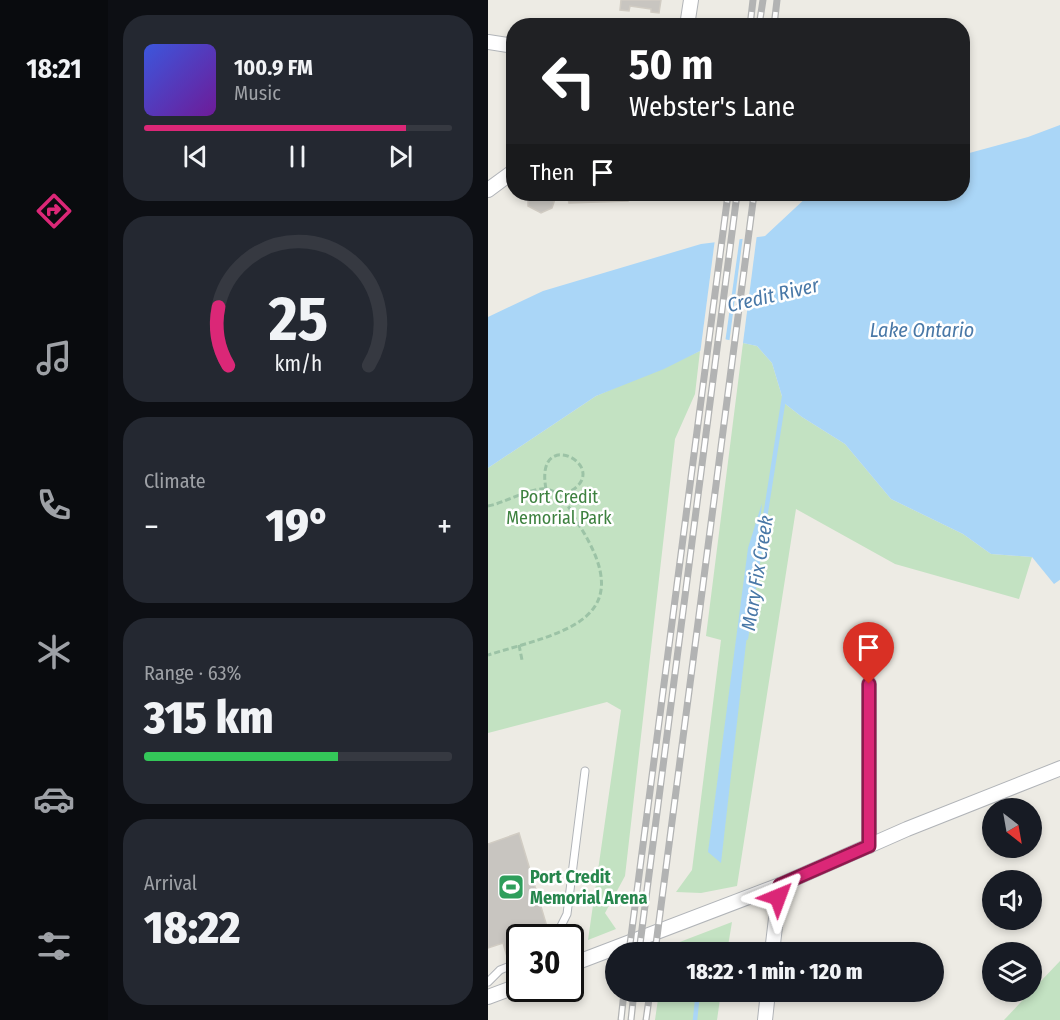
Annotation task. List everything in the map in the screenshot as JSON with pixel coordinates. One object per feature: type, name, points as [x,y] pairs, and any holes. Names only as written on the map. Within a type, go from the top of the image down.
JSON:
[{"type":"street","points":[[688,18],[691,0]]},
{"type":"street","points":[[488,42],[506,45]]},
{"type":"street","points":[[488,190],[506,177]]},
{"type":"street","points":[[869,684],[869,846]]},
{"type":"street","points":[[584,960],[780,885],[1061,768]]},
{"type":"street","points":[[773,942],[780,885]]},
{"type":"street","points":[[488,997],[506,990]]},
{"type":"street","points":[[765,1020],[767,1002]]},
{"type":"lane","points":[[562,924],[567,914],[586,771]]},
{"type":"lane","points":[[488,982],[500,970],[506,968]]},
{"type":"path","points":[[546,489],[544,470],[551,459],[563,454],[575,458],[582,469],[581,482],[573,491],[560,496]]},
{"type":"path","points":[[488,506],[546,489],[560,496],[594,548],[602,573],[601,594],[595,607],[572,628],[488,655]]},
{"type":"path","points":[[519,645],[522,660]]},
{"type":"green space","points":[[743,343],[757,346],[772,363],[784,403],[845,444],[891,499],[963,534],[991,554],[1032,557],[1019,599],[895,564],[796,509],[737,886],[701,893],[676,892],[692,870],[721,640],[706,636]]},
{"type":"green space","name":"Port Credit Memorial Park","points":[[700,351],[695,394],[675,439],[625,876],[605,913],[616,929],[588,940],[621,710],[607,702],[488,733],[488,468],[596,396]]},
{"type":"green space","points":[[732,922],[729,942],[680,942]]},
{"type":"green space","points":[[1060,961],[1060,1020],[1004,1020],[1021,1002],[1042,1002],[1042,980]]},
{"type":"green space","points":[[658,1002],[720,1002],[717,1020],[655,1020]]},
{"type":"water","name":"Lake Ontario","points":[[1060,125],[1061,579],[1054,584],[1032,557],[991,554],[963,534],[891,499],[845,444],[784,403],[772,363],[757,346],[724,339],[664,369],[596,396],[488,468],[488,317],[543,291],[701,244],[765,236],[803,201],[970,201],[970,153],[1028,137]]},
{"type":"water","points":[[762,503],[721,863],[708,852],[748,548]]},
{"type":"pier","points":[[757,234],[743,343],[742,346],[729,344],[743,236]]},
{"type":"pier","points":[[740,236],[725,343],[700,354],[715,239]]},
{"type":"building","points":[[621,0],[661,0],[659,13],[651,12],[651,9],[630,6],[629,11],[620,10]]},
{"type":"building","points":[[528,201],[554,201],[552,208],[541,213],[528,206]]},
{"type":"building","points":[[568,201],[628,201],[569,203]]},
{"type":"building","name":"Port Credit Memorial Arena","points":[[519,833],[546,924],[506,924],[506,953],[503,943],[488,948],[488,844]]},
{"type":"waterway","name":"Mary Fix Creek","points":[[746,638],[784,397]]},
{"type":"waterway","name":"Mary Fix Creek","points":[[695,1020],[697,1002]]},
{"type":"railway","points":[[751,18],[753,0]]},
{"type":"railway","points":[[760,18],[763,0]]},
{"type":"railway","points":[[775,18],[777,0]]},
{"type":"railway","points":[[630,942],[727,201]]},
{"type":"railway","points":[[640,942],[736,201]]},
{"type":"railway","points":[[656,942],[753,201]]},
{"type":"railway","points":[[621,1020],[623,1002]]},
{"type":"railway","points":[[631,1020],[633,1002]]},
{"type":"railway","points":[[646,1020],[649,1002]]},
{"type":"place","name":"Port Credit Memorial Arena","points":[[511,887]]},
{"type":"route","points":[[778,897],[780,885],[869,846],[869,684]]},
{"type":"water label","name":"Credit River","points":[[773,295]]}]
